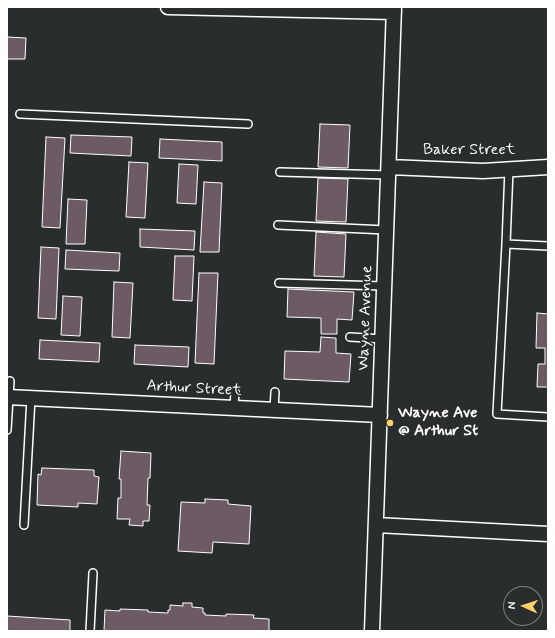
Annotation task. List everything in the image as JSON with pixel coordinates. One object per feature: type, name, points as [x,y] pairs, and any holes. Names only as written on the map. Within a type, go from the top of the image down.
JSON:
[{"type":"street","points":[[168,7],[394,10]]},
{"type":"street","name":"Wayne Avenue","points":[[372,631],[394,10]]},
{"type":"street","name":"Baker Street","points":[[389,171],[483,171],[548,167]]},
{"type":"street","name":"Arthur Street","points":[[8,397],[380,415]]},
{"type":"street","points":[[376,525],[548,534]]},
{"type":"lane","points":[[20,114],[248,124]]},
{"type":"lane","points":[[509,169],[497,414],[548,417]]},
{"type":"lane","points":[[280,172],[389,171]]},
{"type":"lane","points":[[278,225],[386,230]]},
{"type":"lane","points":[[506,244],[548,246]]},
{"type":"lane","points":[[279,282],[384,286]]},
{"type":"lane","points":[[350,337],[383,339]]},
{"type":"lane","points":[[7,436],[10,381]]},
{"type":"lane","points":[[234,408],[235,392]]},
{"type":"lane","points":[[274,410],[275,392]]},
{"type":"lane","points":[[24,525],[31,398]]},
{"type":"lane","points":[[90,631],[93,573]]},
{"type":"building","points":[[7,37],[26,38],[25,59],[7,59]]},
{"type":"building","points":[[320,124],[350,125],[348,168],[318,167]]},
{"type":"building","points":[[71,135],[132,137],[131,156],[70,153]]},
{"type":"building","points":[[46,137],[65,138],[60,228],[42,227]]},
{"type":"building","points":[[160,139],[222,142],[222,161],[159,158]]},
{"type":"building","points":[[129,162],[148,163],[145,218],[126,217]]},
{"type":"building","points":[[179,164],[198,165],[196,204],[177,203]]},
{"type":"building","points":[[318,178],[348,179],[346,222],[316,221]]},
{"type":"building","points":[[204,182],[222,183],[219,252],[200,252]]},
{"type":"building","points":[[68,199],[87,200],[85,244],[66,244]]},
{"type":"building","points":[[140,229],[195,231],[194,250],[140,247]]},
{"type":"building","points":[[316,232],[346,234],[344,277],[314,276]]},
{"type":"building","points":[[41,247],[59,248],[56,319],[38,318]]},
{"type":"building","points":[[66,250],[120,253],[119,271],[65,269]]},
{"type":"building","points":[[175,256],[194,256],[192,301],[173,300]]},
{"type":"building","points":[[199,273],[218,273],[214,364],[195,363]]},
{"type":"building","points":[[114,282],[133,283],[130,338],[112,337]]},
{"type":"building","points":[[288,289],[354,292],[352,320],[337,319],[337,334],[321,334],[321,318],[287,317]]},
{"type":"building","points":[[63,296],[82,297],[80,336],[61,335]]},
{"type":"building","points":[[537,313],[548,314],[548,387],[537,387],[538,364],[545,364],[545,348],[536,348]]},
{"type":"building","points":[[321,337],[336,338],[336,353],[351,354],[349,382],[284,379],[285,351],[320,352]]},
{"type":"building","points":[[40,340],[100,343],[99,362],[39,359]]},
{"type":"building","points":[[135,345],[189,347],[188,367],[134,364]]},
{"type":"building","points":[[121,451],[151,453],[147,505],[150,505],[149,521],[143,521],[143,526],[129,525],[130,519],[117,519],[118,498],[121,498],[121,479],[119,479]]},
{"type":"building","points":[[42,468],[94,470],[94,476],[99,477],[97,504],[78,503],[78,507],[37,505],[38,474],[41,475]]},
{"type":"building","points":[[205,499],[228,500],[228,504],[251,506],[249,544],[213,542],[212,553],[178,551],[181,502],[205,503]]},
{"type":"building","points":[[183,603],[192,603],[192,607],[203,608],[203,613],[205,613],[205,615],[254,615],[253,618],[269,619],[269,631],[104,631],[105,610],[148,610],[148,612],[168,613],[168,610],[170,610],[170,605],[183,606]]},
{"type":"building","points":[[7,616],[70,620],[70,631],[7,631]]},
{"type":"place","name":"Wayne Ave @ Arthur St","points":[[390,423]]}]
